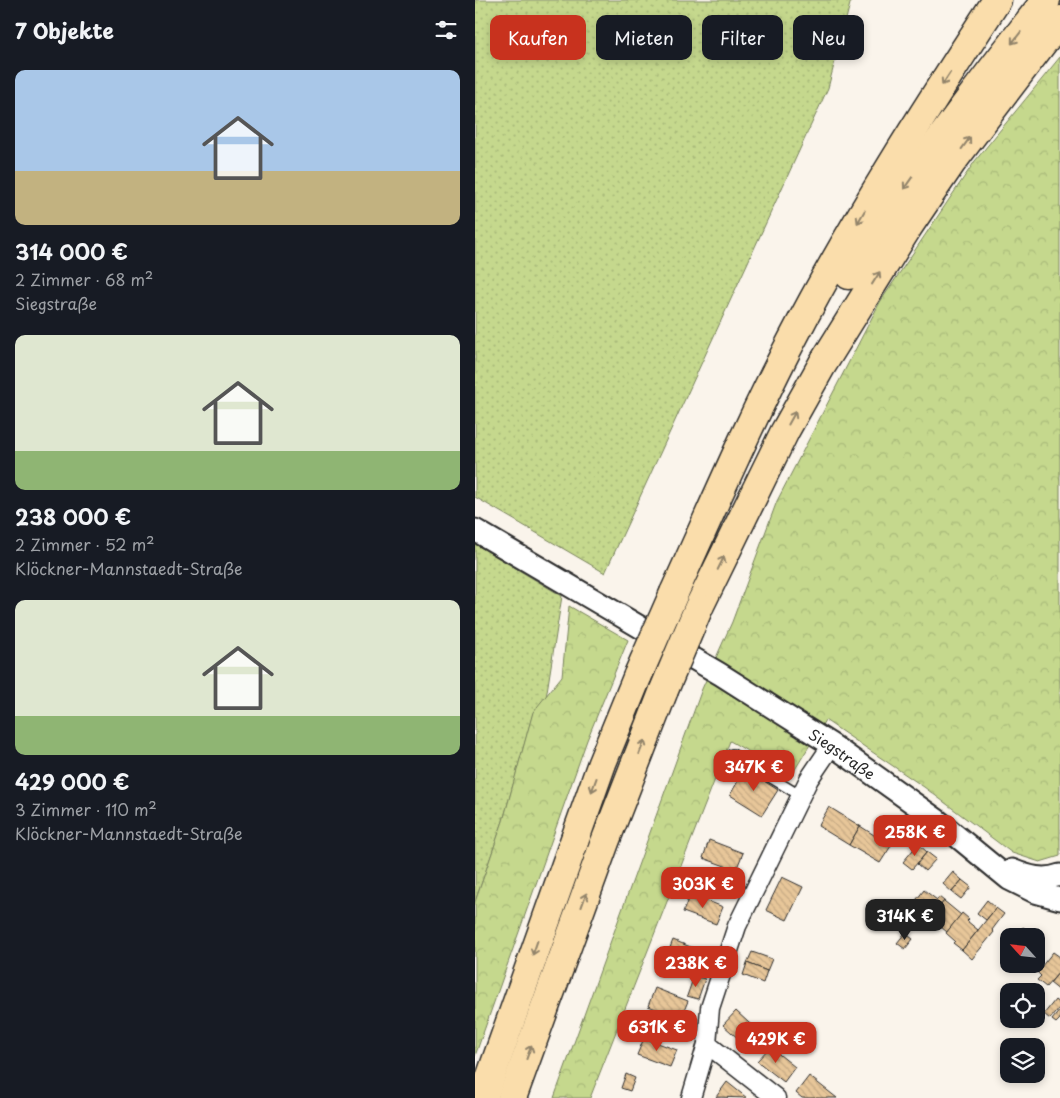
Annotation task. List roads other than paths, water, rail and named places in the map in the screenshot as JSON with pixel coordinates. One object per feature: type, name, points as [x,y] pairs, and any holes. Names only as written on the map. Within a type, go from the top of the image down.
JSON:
[{"type":"highway","points":[[483,1098],[602,763],[638,675],[762,398],[836,260],[908,139],[997,0]]},
{"type":"highway","points":[[717,499],[757,425],[795,361],[886,215],[979,85],[1046,0]]},
{"type":"highway","points":[[512,1098],[605,842],[664,690],[699,607],[785,430],[822,364],[908,227],[952,162],[1060,20]]},
{"type":"street","name":"Siegstraße","points":[[475,530],[720,674],[832,744],[937,820],[1009,879],[1035,892],[1060,899]]},
{"type":"street","points":[[691,1098],[707,1044],[710,1008],[737,926],[809,779],[832,744]]},
{"type":"street","points":[[987,860],[1037,878],[1052,878],[1060,875]]},
{"type":"street","points":[[707,1044],[776,1098]]},
{"type":"lane","points":[[733,754],[801,796]]}]
